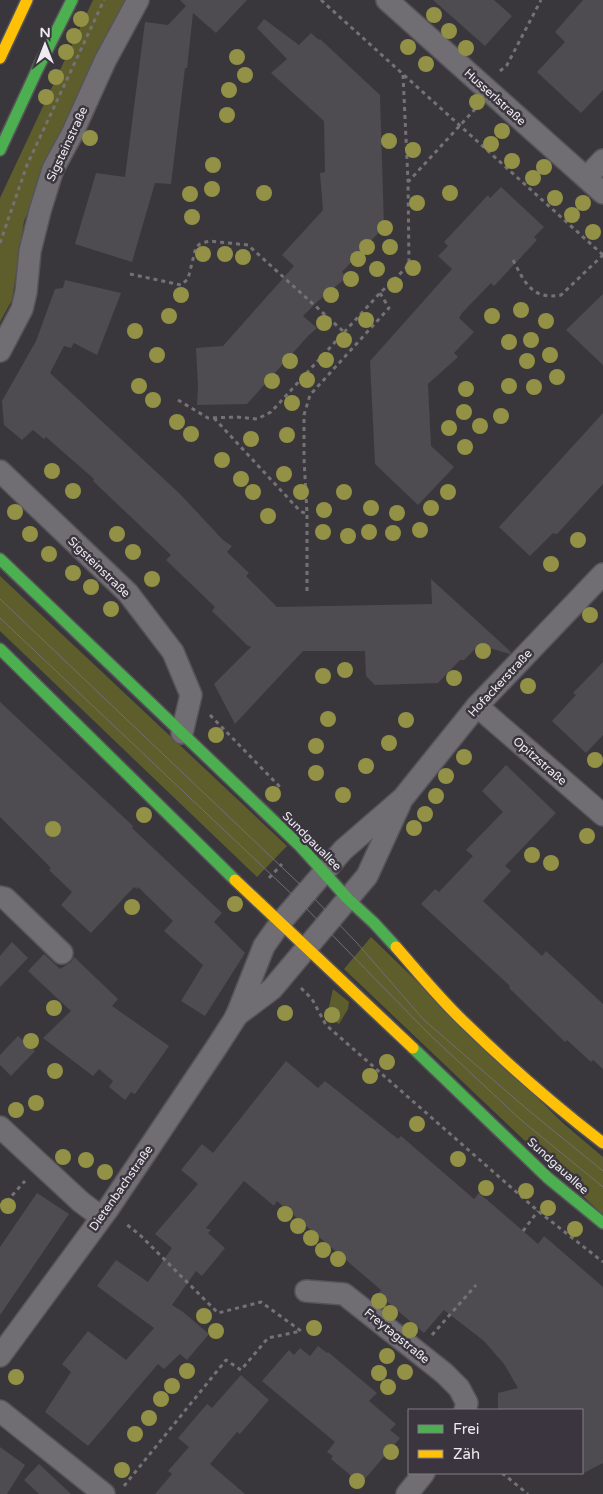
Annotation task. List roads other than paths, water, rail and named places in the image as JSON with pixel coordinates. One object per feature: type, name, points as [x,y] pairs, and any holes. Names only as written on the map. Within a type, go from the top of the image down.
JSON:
[{"type":"main road","points":[[0,58],[27,0]]},
{"type":"main road","points":[[0,150],[72,0]]},
{"type":"main road","name":"Sundgauallee","points":[[0,559],[300,846],[348,899],[374,923],[460,1019],[507,1063],[603,1144]]},
{"type":"main road","name":"Sundgauallee","points":[[0,649],[251,895],[307,946],[548,1178],[603,1223]]},
{"type":"street","name":"Sigsteinstraße","points":[[0,351],[22,309],[26,292],[30,251],[53,170],[72,134],[105,61],[138,0]]},
{"type":"street","name":"Husserlstraße","points":[[386,0],[603,193]]},
{"type":"street","points":[[587,178],[603,160]]},
{"type":"street","name":"Sigsteinstraße","points":[[0,471],[128,594],[173,652],[191,695],[182,733]]},
{"type":"street","name":"Hofackerstraße","points":[[308,892],[343,850],[403,798],[477,706],[603,574]]},
{"type":"street","name":"Opitzstraße","points":[[477,706],[603,815]]},
{"type":"street","name":"Hofackerstraße","points":[[332,917],[367,876],[403,798]]},
{"type":"street","name":"Dietenbachstraße","points":[[0,1356],[105,1213],[236,1017],[264,946],[281,922],[308,892]]},
{"type":"street","points":[[0,897],[5,898],[62,953]]},
{"type":"street","name":"Dietenbachstraße","points":[[236,1017],[272,989],[332,917]]},
{"type":"street","points":[[0,1127],[81,1202],[105,1213]]},
{"type":"street","name":"Freytagstraße","points":[[306,1291],[344,1294],[416,1353],[444,1373],[459,1388],[467,1403],[465,1409]]},
{"type":"street","points":[[0,1411],[114,1490]]},
{"type":"street","points":[[407,1494],[423,1474]]},
{"type":"tram line","points":[[0,599],[308,892],[357,943],[424,1020],[528,1110],[603,1171]]},
{"type":"tram line","points":[[0,618],[299,901],[428,1033],[521,1120],[603,1187]]}]
